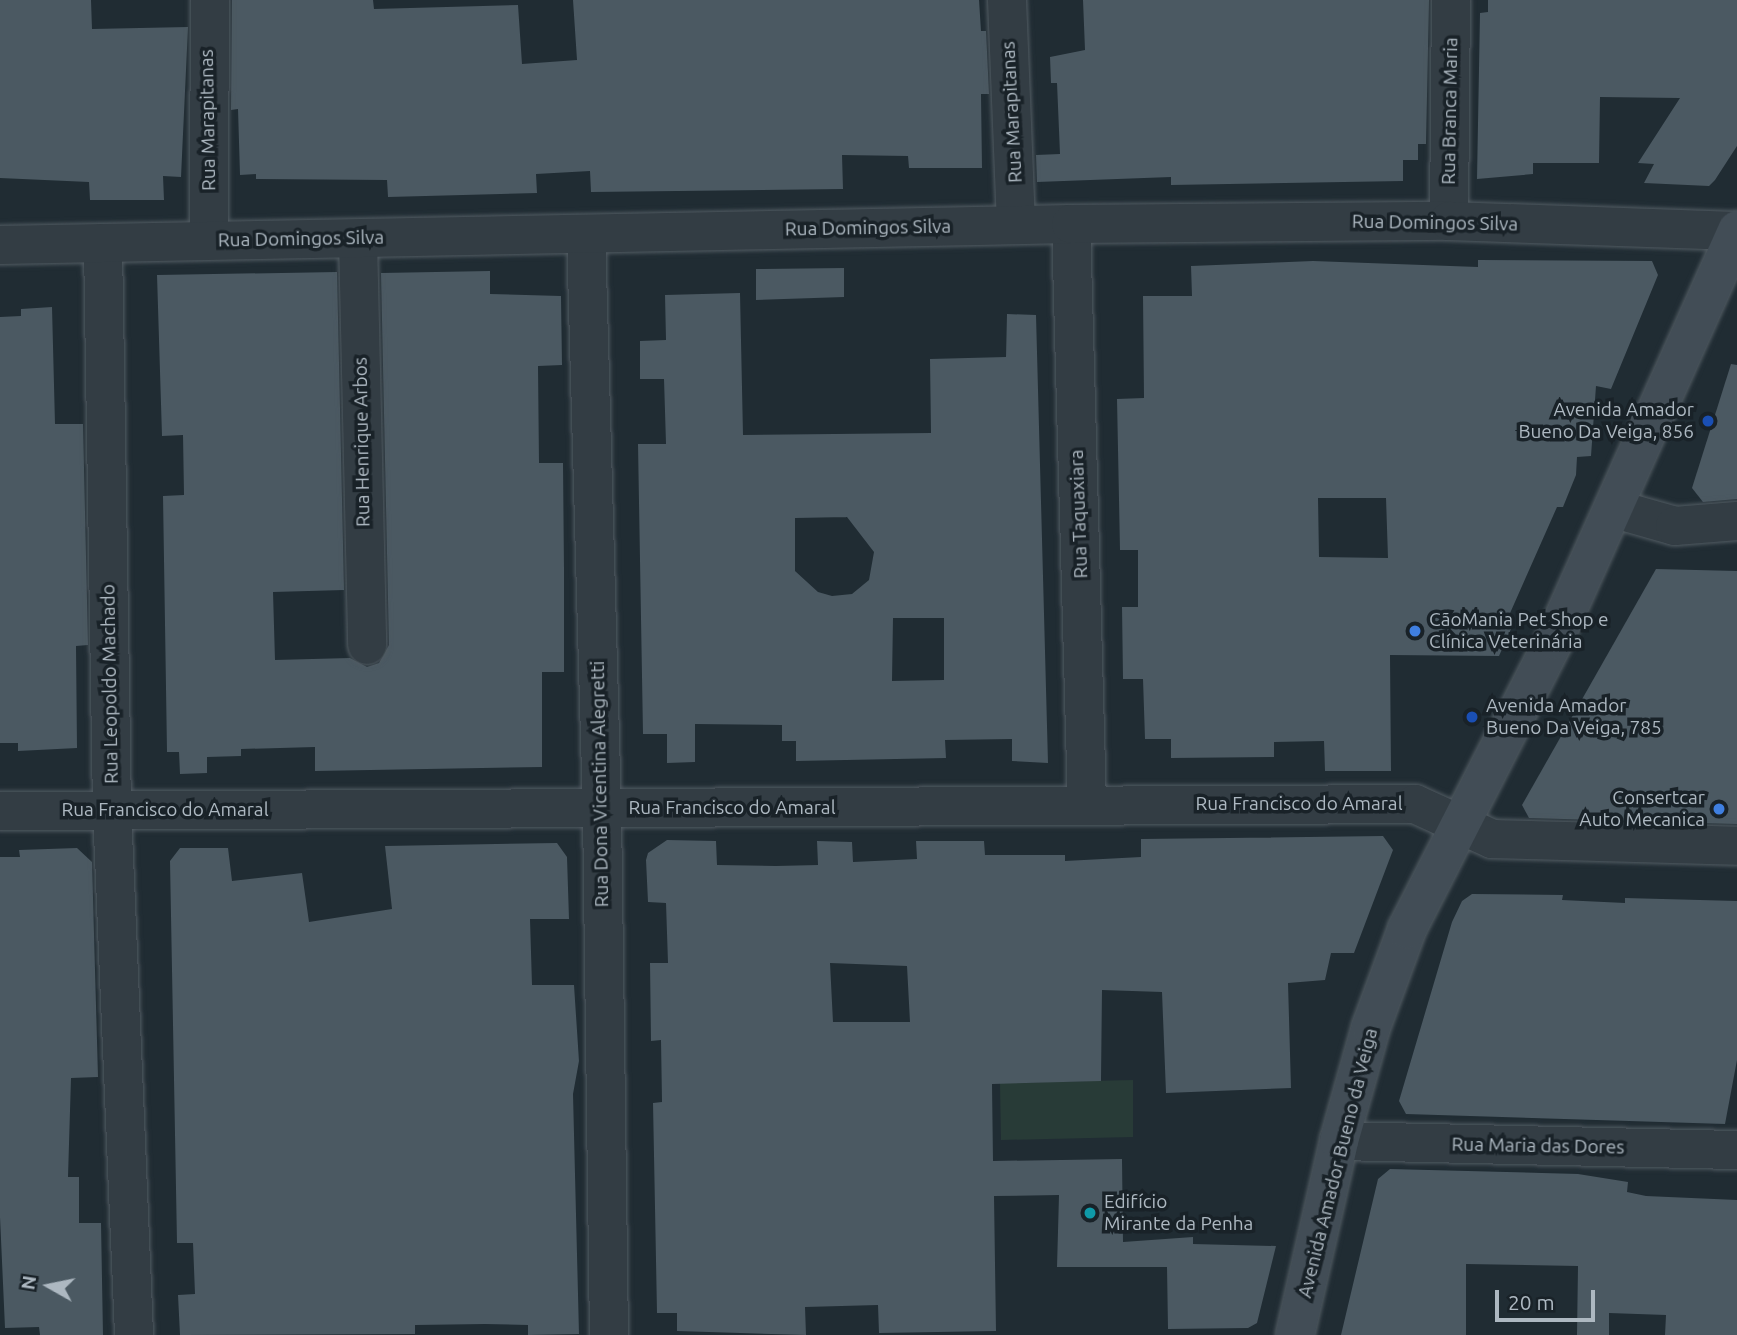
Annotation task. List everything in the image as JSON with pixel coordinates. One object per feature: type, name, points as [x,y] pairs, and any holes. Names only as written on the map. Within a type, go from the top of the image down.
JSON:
[{"type":"main road","name":"Avenida Amador Bueno da Veiga","points":[[1295,1335],[1339,1141],[1371,1027],[1406,929],[1461,824],[1615,509],[1737,230]]},
{"type":"street","name":"Rua Marapitanas","points":[[209,240],[210,0]]},
{"type":"street","name":"Rua Marapitanas","points":[[1007,0],[1016,225]]},
{"type":"street","name":"Rua Branca Maria","points":[[1449,221],[1451,0]]},
{"type":"street","name":"Rua Domingos Silva","points":[[0,244],[1072,224],[1449,221],[1737,230]]},
{"type":"street","name":"Rua Taquaxiara","points":[[1072,224],[1087,805]]},
{"type":"street","name":"Rua Dona Vicentina Alegretti","points":[[586,234],[602,809],[609,1335]]},
{"type":"street","name":"Rua Henrique Arbos","points":[[358,239],[367,645]]},
{"type":"street","name":"Rua Leopoldo Machado","points":[[103,243],[112,809],[134,1335]]},
{"type":"street","points":[[1615,509],[1675,526],[1737,521]]},
{"type":"street","name":"Rua Francisco do Amaral","points":[[0,811],[1415,804],[1492,839],[1737,846]]},
{"type":"street","name":"Rua Maria das Dores","points":[[1339,1141],[1737,1150]]},
{"type":"green space","points":[[1133,1080],[1133,1137],[1001,1140],[1000,1083]]},
{"type":"building","points":[[0,0],[91,0],[92,29],[188,27],[181,177],[163,176],[164,200],[90,200],[89,182],[0,178]]},
{"type":"building","points":[[232,0],[373,0],[374,9],[518,5],[522,64],[577,60],[573,0],[979,0],[981,31],[986,31],[989,94],[981,94],[982,168],[909,168],[908,156],[842,155],[843,189],[591,192],[590,171],[536,174],[537,193],[388,197],[387,180],[256,179],[256,174],[240,175],[238,109],[231,110]]},
{"type":"building","points":[[1083,0],[1429,0],[1426,144],[1418,144],[1418,160],[1403,160],[1403,181],[1171,185],[1171,177],[1037,182],[1036,155],[1060,154],[1057,83],[1051,83],[1050,57],[1085,50]]},
{"type":"building","points":[[1488,0],[1737,0],[1737,146],[1715,180],[1709,186],[1644,183],[1654,164],[1638,163],[1680,98],[1600,97],[1599,163],[1533,163],[1533,174],[1477,179],[1480,13],[1488,12]]},
{"type":"building","points":[[1478,260],[1652,261],[1658,275],[1611,389],[1596,386],[1591,456],[1577,457],[1576,475],[1563,507],[1557,507],[1507,620],[1515,620],[1499,656],[1390,655],[1391,771],[1325,771],[1324,741],[1274,742],[1274,757],[1171,758],[1171,739],[1145,739],[1143,679],[1123,679],[1122,607],[1138,607],[1138,550],[1120,550],[1117,399],[1144,398],[1143,296],[1192,296],[1191,266],[1313,261],[1478,267]],"holes":[[[1318,498],[1386,498],[1388,558],[1319,557]]]},
{"type":"building","points":[[844,268],[844,297],[756,300],[756,269]]},
{"type":"building","points":[[490,271],[490,294],[561,296],[562,365],[538,366],[539,463],[563,463],[564,672],[542,672],[542,767],[315,771],[315,747],[241,749],[241,756],[207,757],[207,773],[180,774],[179,752],[167,752],[163,496],[184,495],[183,435],[162,436],[157,275],[337,272],[344,590],[273,592],[275,660],[350,658],[367,667],[379,663],[389,645],[381,273]]},
{"type":"building","points":[[740,293],[743,435],[931,433],[930,359],[1006,357],[1007,314],[1036,315],[1048,763],[1012,761],[1012,739],[945,740],[946,758],[796,761],[796,741],[782,741],[782,725],[695,724],[695,762],[667,763],[667,734],[643,734],[638,444],[666,444],[664,379],[640,379],[640,341],[666,340],[665,295]],"holes":[[[847,517],[874,552],[869,580],[852,594],[832,596],[818,592],[795,571],[795,518]],[[893,618],[944,618],[944,680],[892,681]]]},
{"type":"building","points":[[52,307],[55,424],[83,424],[88,645],[76,646],[77,748],[18,751],[18,743],[0,743],[0,317],[21,316],[21,309]]},
{"type":"building","points":[[1731,364],[1737,365],[1737,499],[1703,502],[1692,488]]},
{"type":"building","points":[[1656,569],[1737,571],[1737,824],[1529,818],[1522,805]]},
{"type":"building","points":[[1383,836],[1393,850],[1354,953],[1331,953],[1325,980],[1288,983],[1291,1088],[1166,1093],[1162,992],[1102,990],[1101,1081],[992,1084],[993,1161],[1122,1159],[1123,1242],[1193,1237],[1193,1244],[1276,1246],[1257,1323],[1248,1328],[1168,1329],[1167,1267],[1057,1267],[1059,1195],[994,1196],[996,1331],[879,1333],[878,1305],[805,1307],[806,1335],[677,1331],[677,1313],[657,1313],[653,1103],[662,1102],[661,1040],[651,1041],[650,963],[668,963],[666,903],[648,902],[648,853],[667,840],[716,841],[717,865],[818,865],[817,841],[852,842],[853,862],[917,859],[916,841],[984,841],[985,855],[1065,855],[1065,861],[1141,857],[1141,839]],"holes":[[[830,963],[907,966],[910,1022],[833,1022]]]},
{"type":"building","points":[[557,843],[567,857],[569,919],[530,919],[532,985],[574,985],[579,1061],[573,1094],[579,1334],[528,1335],[528,1325],[485,1324],[415,1325],[415,1334],[180,1335],[178,1295],[195,1294],[193,1243],[177,1243],[170,861],[180,848],[228,848],[232,881],[302,873],[309,922],[392,909],[385,846]]},
{"type":"building","points":[[77,848],[92,862],[98,1077],[71,1078],[68,1177],[79,1177],[79,1223],[101,1223],[103,1335],[40,1335],[39,1327],[5,1328],[0,1217],[0,857],[20,857],[19,850]]},
{"type":"building","points":[[1472,894],[1563,895],[1562,900],[1625,903],[1625,898],[1737,901],[1737,1060],[1725,1124],[1406,1114],[1399,1101],[1452,922],[1462,901]]},
{"type":"building","points":[[1390,1169],[1578,1174],[1628,1182],[1627,1192],[1646,1196],[1737,1200],[1737,1335],[1665,1335],[1666,1315],[1609,1313],[1609,1335],[1577,1335],[1578,1266],[1466,1264],[1466,1335],[1341,1335],[1378,1179]]},
{"type":"place","name":"Avenida Amador Bueno Da Veiga, 856","points":[[1708,421]]},
{"type":"place","name":"CãoMania Pet Shop e Clínica Veterinária","points":[[1415,631]]},
{"type":"place","name":"Avenida Amador Bueno Da Veiga, 785","points":[[1472,717]]},
{"type":"place","name":"Consertcar Auto Mecanica","points":[[1719,809]]},
{"type":"place","name":"Edifício Mirante da Penha","points":[[1090,1213]]}]
